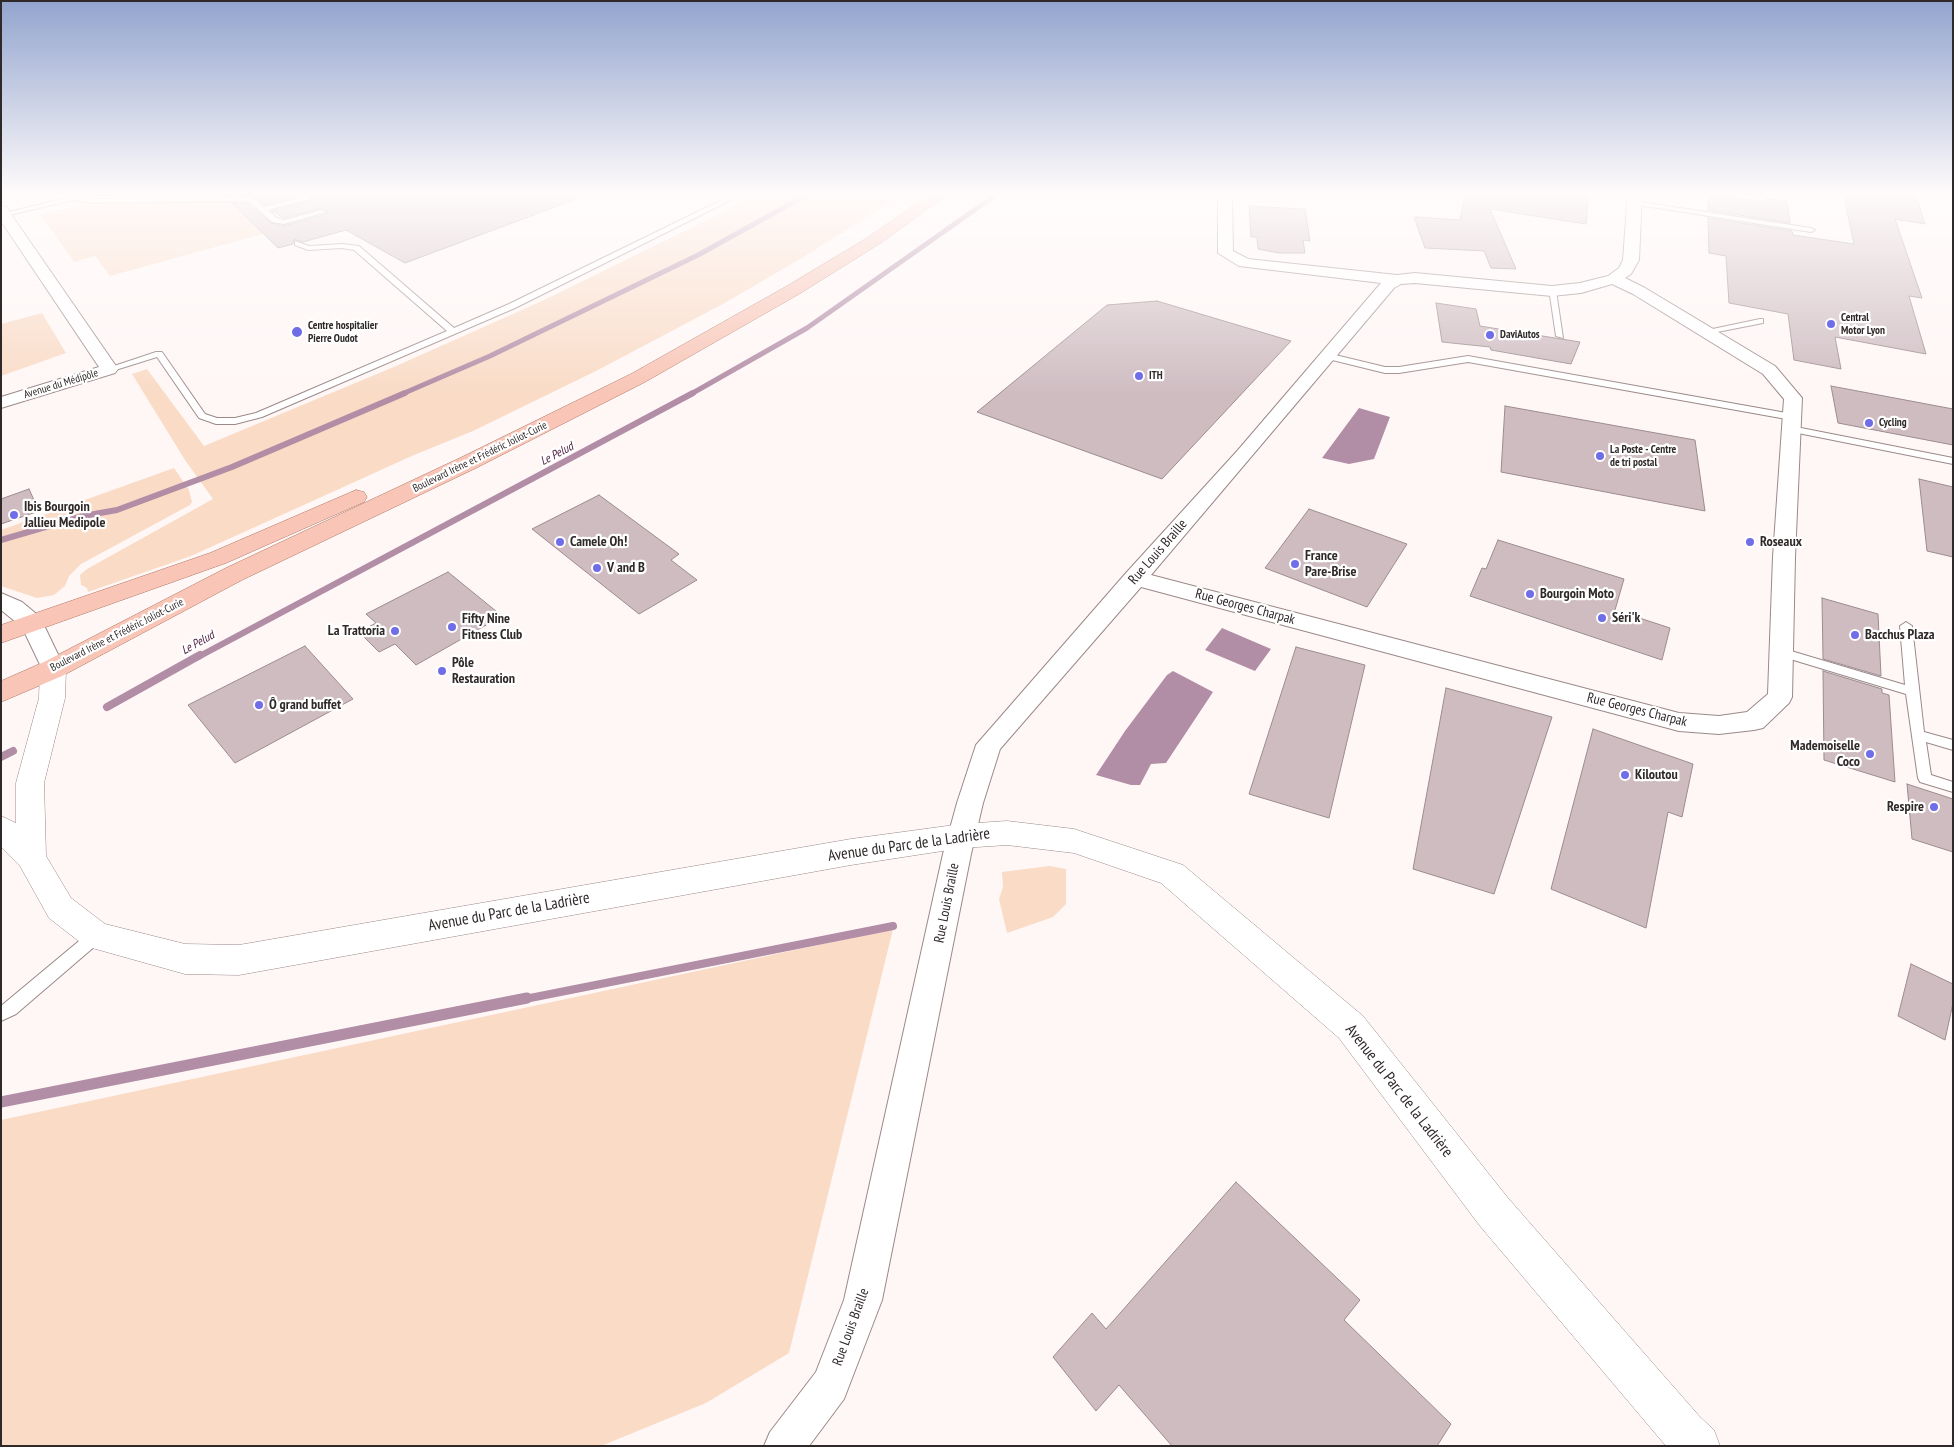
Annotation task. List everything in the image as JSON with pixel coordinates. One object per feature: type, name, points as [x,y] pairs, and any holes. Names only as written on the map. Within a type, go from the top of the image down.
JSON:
[{"type":"main road","name":"Boulevard Irène et Frédéric Joliot-Curie","points":[[1,634],[218,558],[450,453],[686,333],[812,260]]},
{"type":"main road","name":"Boulevard Irène et Frédéric Joliot-Curie","points":[[1,692],[53,669],[234,574],[468,463],[646,373],[843,260]]},
{"type":"street","name":"Avenue du Médipôle","points":[[1,403],[109,370],[33,260]]},
{"type":"street","points":[[1238,260],[1244,263],[1397,280],[1415,278],[1552,291],[1582,288],[1614,280],[1626,271],[1631,260]]},
{"type":"street","name":"Rue Louis Braille","points":[[784,1446],[830,1385],[863,1300],[962,836],[989,745],[1101,620],[1134,578],[1245,454],[1382,290],[1397,280]]},
{"type":"street","name":"Rue Georges Charpak","points":[[1134,578],[1679,722],[1719,725],[1754,721],[1780,697],[1793,398],[1769,370],[1639,291],[1614,280]]},
{"type":"street","points":[[1,600],[14,607],[32,623],[53,669]]},
{"type":"street","name":"Avenue du Parc de la Ladrière","points":[[31,857],[30,783],[52,698],[53,669]]},
{"type":"street","name":"Avenue du Parc de la Ladrière","points":[[1,828],[31,857],[60,908],[96,936],[185,959],[240,960],[842,854],[962,836],[1007,833],[1074,841],[1172,874],[1352,1027],[1494,1212],[1684,1433],[1698,1446]]},
{"type":"lane","points":[[369,260],[453,332]]},
{"type":"lane","points":[[109,370],[159,354],[202,416],[216,421],[236,421],[259,415],[453,332],[610,260]]},
{"type":"lane","points":[[1552,291],[1560,336]]},
{"type":"lane","points":[[1707,331],[1760,321]]},
{"type":"lane","points":[[1327,356],[1385,370],[1399,370],[1468,359],[1792,423],[1953,461]]},
{"type":"lane","points":[[1906,626],[1912,690],[1925,778],[1953,787]]},
{"type":"lane","points":[[1781,652],[1912,690]]},
{"type":"lane","points":[[1918,735],[1953,745]]},
{"type":"lane","points":[[1,1014],[10,1009],[96,936]]},
{"type":"shaded area","points":[[98,260],[170,260],[110,276]]},
{"type":"shaded area","points":[[626,260],[799,260],[721,305],[596,371],[473,431],[414,455],[191,556],[88,592],[87,588],[81,585],[80,575],[87,569],[213,499],[185,460],[132,374],[147,369],[204,446],[396,366],[542,301]]},
{"type":"shaded area","points":[[42,313],[66,353],[1,376],[1,324]]},
{"type":"shaded area","points":[[1359,408],[1390,417],[1374,459],[1349,464],[1322,458]]},
{"type":"shaded area","points":[[174,468],[189,490],[192,502],[190,505],[81,564],[69,576],[65,586],[54,595],[37,598],[1,586],[1,530]]},
{"type":"shaded area","points":[[1222,628],[1271,649],[1255,671],[1205,650]]},
{"type":"shaded area","points":[[1173,671],[1213,692],[1166,763],[1151,764],[1140,785],[1131,785],[1096,775],[1125,731],[1167,675]]},
{"type":"shaded area","points":[[1050,866],[1066,869],[1066,904],[1053,917],[1007,933],[999,899],[1003,887],[1002,872]]},
{"type":"shaded area","points":[[893,929],[789,1353],[706,1403],[601,1446],[1,1446],[1,1120]]},
{"type":"building","points":[[399,260],[414,260],[405,263]]},
{"type":"building","points":[[1488,260],[1512,260],[1516,269],[1491,268]]},
{"type":"building","points":[[1726,260],[1909,260],[1922,298],[1909,296],[1926,354],[1835,337],[1841,369],[1794,360],[1788,314],[1729,303]]},
{"type":"building","name":"ITH","points":[[1157,301],[1291,341],[1162,479],[977,412],[1107,305]]},
{"type":"building","name":"DaviAutos","points":[[1436,303],[1476,309],[1480,326],[1580,342],[1571,364],[1491,350],[1490,347],[1442,342]]},
{"type":"building","points":[[1831,386],[1953,409],[1953,445],[1838,423]]},
{"type":"building","name":"La Poste - Centre de tri postal","points":[[1505,406],[1695,440],[1705,511],[1501,472]]},
{"type":"building","points":[[1919,479],[1953,487],[1953,557],[1927,551]]},
{"type":"building","name":"Ibis Bourgoin Jallieu Medipole","points":[[29,489],[39,511],[1,524],[1,499]]},
{"type":"building","points":[[599,495],[679,554],[671,560],[697,580],[639,614],[532,529]]},
{"type":"building","points":[[1309,509],[1407,544],[1367,607],[1265,568]]},
{"type":"building","points":[[1498,540],[1624,579],[1615,610],[1670,628],[1662,660],[1470,596],[1482,568],[1486,569]]},
{"type":"building","points":[[448,572],[502,616],[416,665],[395,644],[379,652],[359,632],[376,623],[366,614]]},
{"type":"building","points":[[1822,598],[1878,614],[1881,676],[1823,659]]},
{"type":"building","points":[[305,646],[353,699],[235,763],[188,705]]},
{"type":"building","points":[[1296,647],[1365,665],[1329,818],[1249,794]]},
{"type":"building","points":[[1823,671],[1882,689],[1882,693],[1889,695],[1895,782],[1824,760]]},
{"type":"building","points":[[1446,688],[1552,717],[1494,894],[1413,869]]},
{"type":"building","points":[[1593,729],[1693,764],[1682,817],[1668,812],[1646,928],[1551,889]]},
{"type":"building","points":[[1907,784],[1953,799],[1953,852],[1912,839]]},
{"type":"building","points":[[1911,964],[1953,984],[1953,1003],[1945,1040],[1898,1016]]},
{"type":"building","points":[[1236,1182],[1360,1300],[1344,1320],[1451,1424],[1437,1446],[1172,1446],[1119,1385],[1096,1411],[1053,1357],[1092,1313],[1106,1329]]},
{"type":"waterway","name":"Le Pelud","points":[[402,394],[490,356],[689,260]]},
{"type":"waterway","name":"Le Pelud","points":[[691,394],[807,328],[904,260]]},
{"type":"waterway","name":"Le Pelud","points":[[1,540],[83,516],[117,510],[232,467],[405,393]]},
{"type":"waterway","name":"Le Pelud","points":[[198,657],[693,393]]},
{"type":"waterway","name":"Le Pelud","points":[[107,707],[200,655]]},
{"type":"waterway","points":[[1,757],[13,751]]},
{"type":"waterway","points":[[520,1000],[893,926]]},
{"type":"waterway","points":[[1,1102],[527,998]]},
{"type":"place","name":"Central Motor Lyon","points":[[1831,324]]},
{"type":"place","name":"Centre hospitalier Pierre Oudot","points":[[297,332]]},
{"type":"place","name":"DaviAutos","points":[[1490,335]]},
{"type":"place","name":"ITH","points":[[1139,376]]},
{"type":"place","name":"Cycling","points":[[1869,423]]},
{"type":"place","name":"La Poste - Centre de tri postal","points":[[1600,456]]},
{"type":"place","name":"Ibis Bourgoin Jallieu Medipole","points":[[14,515]]},
{"type":"place","name":"Camele Oh!","points":[[560,542]]},
{"type":"place","name":"Roseaux","points":[[1750,542]]},
{"type":"place","name":"France Pare-Brise","points":[[1295,564]]},
{"type":"place","name":"V and B","points":[[597,568]]},
{"type":"place","name":"Bourgoin Moto","points":[[1530,594]]},
{"type":"place","name":"Séri'k","points":[[1602,618]]},
{"type":"place","name":"Fifty Nine Fitness Club","points":[[452,627]]},
{"type":"place","name":"La Trattoria","points":[[395,631]]},
{"type":"place","name":"Bacchus Plaza","points":[[1855,635]]},
{"type":"place","name":"Pôle Restauration","points":[[442,671]]},
{"type":"place","name":"Ô grand buffet","points":[[259,705]]},
{"type":"place","name":"Mademoiselle Coco","points":[[1870,754]]},
{"type":"place","name":"Kiloutou","points":[[1625,775]]},
{"type":"place","name":"Respire","points":[[1934,807]]}]
